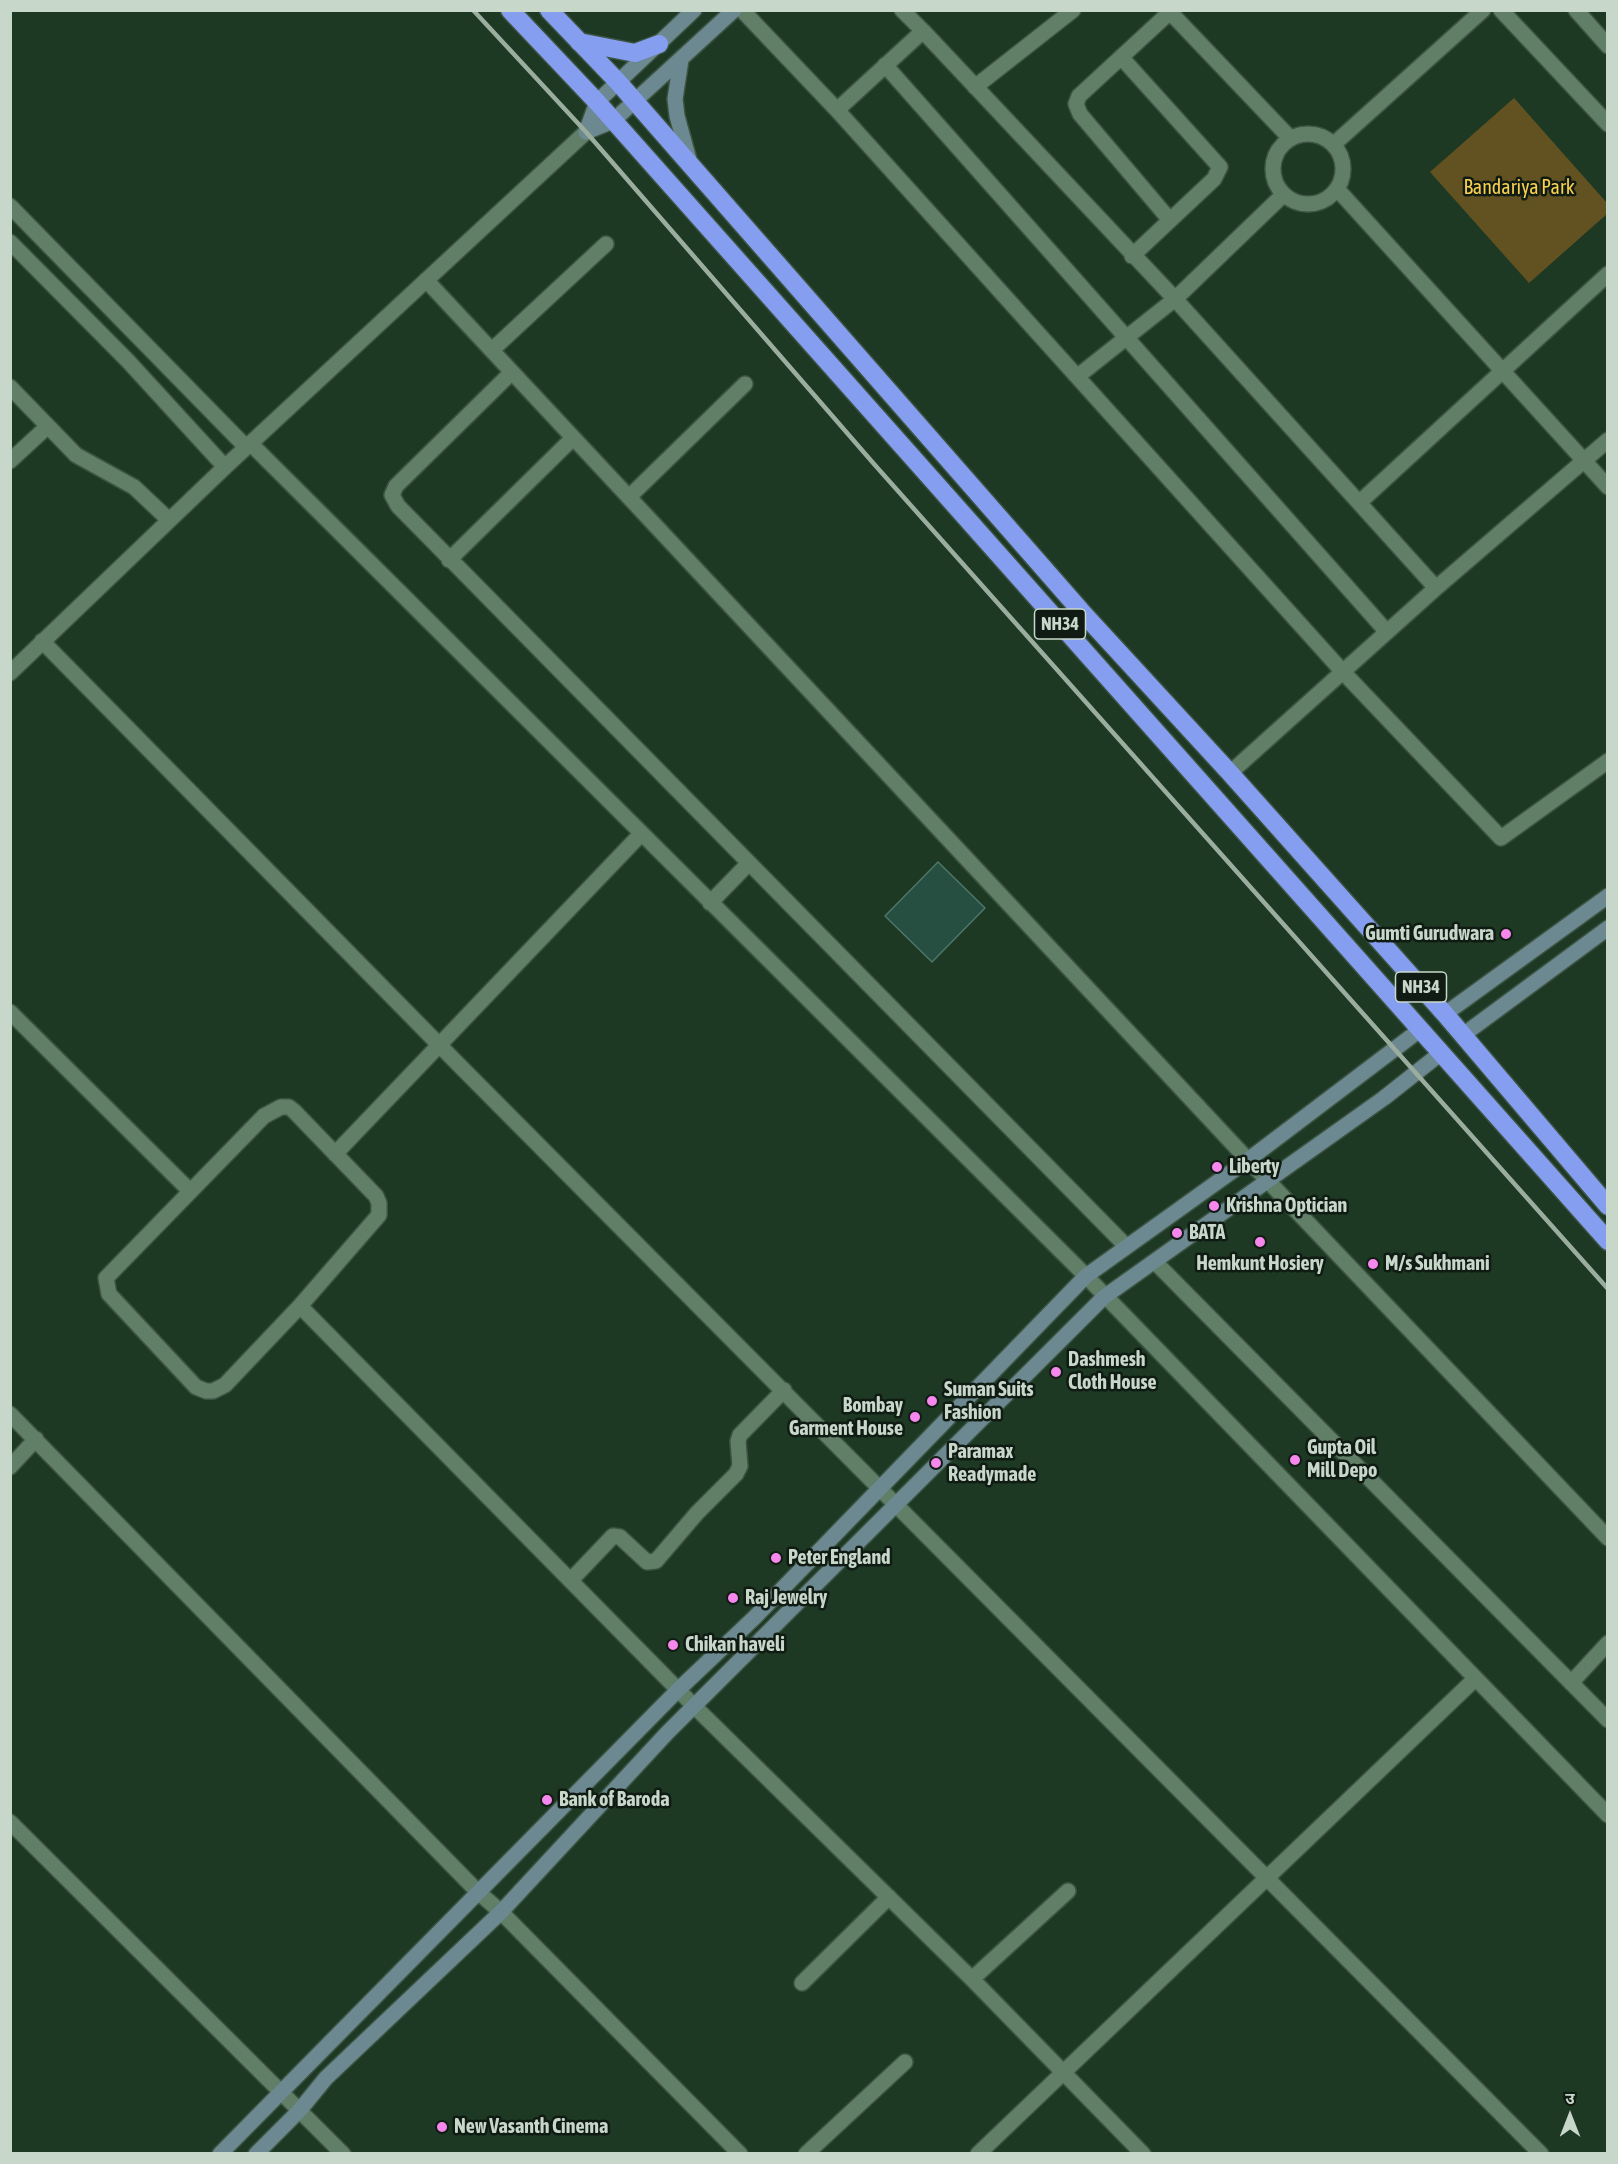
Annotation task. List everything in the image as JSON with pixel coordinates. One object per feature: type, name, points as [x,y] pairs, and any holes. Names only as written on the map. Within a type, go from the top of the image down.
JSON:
[{"type":"highway","name":"NH34","points":[[510,10],[597,102],[1608,1241]]},
{"type":"highway","name":"NH34","points":[[549,10],[618,82],[1048,574],[1230,773],[1444,1014],[1608,1206]]},
{"type":"highway","points":[[577,41],[635,53],[659,44]]},
{"type":"highway","points":[[1029,590],[1048,574]]},
{"type":"street","points":[[586,132],[597,102],[694,10]]},
{"type":"street","points":[[10,674],[248,445],[586,132],[613,121],[734,10]]},
{"type":"street","points":[[742,10],[837,110],[1343,672],[1501,838],[1608,761]]},
{"type":"street","points":[[902,10],[1175,299],[1436,588]]},
{"type":"street","points":[[975,87],[1073,10]]},
{"type":"street","points":[[1334,144],[1483,10]]},
{"type":"street","points":[[1501,10],[1608,124]]},
{"type":"street","points":[[1576,10],[1608,46]]},
{"type":"street","points":[[1169,219],[1077,108],[1079,96],[1169,11],[1290,138]]},
{"type":"street","points":[[837,110],[923,32]]},
{"type":"street","points":[[1121,57],[1220,167],[1214,179],[1132,256]]},
{"type":"street","points":[[681,60],[675,99],[677,116],[690,165]]},
{"type":"street","points":[[885,65],[1387,632]]},
{"type":"street","points":[[1305,133],[1321,135],[1334,144],[1344,166],[1338,190],[1322,203],[1302,205],[1283,195],[1274,181],[1272,165],[1278,149],[1290,138],[1305,133]]},
{"type":"street","points":[[1338,190],[1608,487]]},
{"type":"street","points":[[1078,376],[1175,299],[1283,195]]},
{"type":"street","points":[[10,207],[1086,1276],[1608,1815]]},
{"type":"street","points":[[10,242],[128,361],[225,467]]},
{"type":"street","points":[[492,350],[606,244]]},
{"type":"street","points":[[1360,502],[1608,274]]},
{"type":"street","points":[[426,280],[1248,1160],[1608,1538]]},
{"type":"street","points":[[512,372],[392,490],[393,500],[449,560],[1126,1246]]},
{"type":"street","points":[[629,497],[745,384]]},
{"type":"street","points":[[10,387],[76,455],[134,487],[169,520]]},
{"type":"street","points":[[10,461],[48,426]]},
{"type":"street","points":[[449,560],[573,438]]},
{"type":"street","points":[[1230,773],[1436,588],[1608,440]]},
{"type":"street","points":[[42,641],[439,1045],[1541,2154]]},
{"type":"street","points":[[335,1154],[641,834]]},
{"type":"street","points":[[710,903],[748,864]]},
{"type":"street","points":[[1444,1014],[1608,896]]},
{"type":"street","points":[[1462,1035],[1608,928]]},
{"type":"street","points":[[10,1012],[190,1191]]},
{"type":"street","points":[[220,2154],[679,1689],[754,1618],[1086,1276],[1248,1160],[1421,1029]]},
{"type":"street","points":[[256,2154],[299,2111],[326,2078],[501,1912],[659,1741],[1104,1297],[1384,1098],[1441,1053]]},
{"type":"street","points":[[281,1107],[294,1111],[376,1196],[379,1203],[379,1215],[300,1306],[225,1385],[213,1391],[196,1387],[109,1294],[106,1283],[109,1273],[190,1191],[264,1116],[281,1107]]},
{"type":"street","points":[[1155,1262],[1608,1720]]},
{"type":"street","points":[[300,1306],[572,1579],[695,1707],[972,1979],[1143,2154]]},
{"type":"street","points":[[572,1579],[613,1536],[620,1537],[647,1562],[656,1561],[697,1513],[736,1474],[740,1466],[738,1441],[740,1435],[784,1390]]},
{"type":"street","points":[[10,1414],[478,1892],[501,1912],[740,2154]]},
{"type":"street","points":[[10,1467],[36,1439]]},
{"type":"street","points":[[1571,1683],[1608,1643]]},
{"type":"street","points":[[978,2154],[1475,1679]]},
{"type":"street","points":[[10,1822],[343,2154]]},
{"type":"street","points":[[972,1979],[1068,1891]]},
{"type":"street","points":[[802,1983],[889,1897]]},
{"type":"street","points":[[806,2154],[905,2062]]},
{"type":"green space","name":"Bandariya Park","points":[[1514,98],[1607,203],[1607,214],[1529,283],[1430,172]]},
{"type":"building","points":[[938,862],[985,908],[932,962],[885,916]]},
{"type":"railway","points":[[473,10],[586,132],[874,464],[1608,1289]]},
{"type":"place","name":"Gumti Gurudwara","points":[[1506,934]]},
{"type":"place","name":"Liberty","points":[[1217,1167]]},
{"type":"place","name":"Krishna Optician","points":[[1214,1206]]},
{"type":"place","name":"BATA","points":[[1177,1233]]},
{"type":"place","name":"Hemkunt Hosiery","points":[[1260,1242]]},
{"type":"place","name":"M/s Sukhmani","points":[[1373,1264]]},
{"type":"place","name":"Dashmesh Cloth House","points":[[1056,1372]]},
{"type":"place","name":"Suman Suits Fashion","points":[[932,1401]]},
{"type":"place","name":"Bombay Garment House","points":[[915,1417]]},
{"type":"place","name":"Gupta Oil Mill Depo","points":[[1295,1460]]},
{"type":"place","name":"Paramax Readymade","points":[[936,1463]]},
{"type":"place","name":"Peter England","points":[[776,1558]]},
{"type":"place","name":"Raj Jewelry","points":[[733,1598]]},
{"type":"place","name":"Chikan haveli","points":[[673,1645]]},
{"type":"place","name":"Bank of Baroda","points":[[547,1800]]},
{"type":"place","name":"New Vasanth Cinema","points":[[442,2127]]}]
